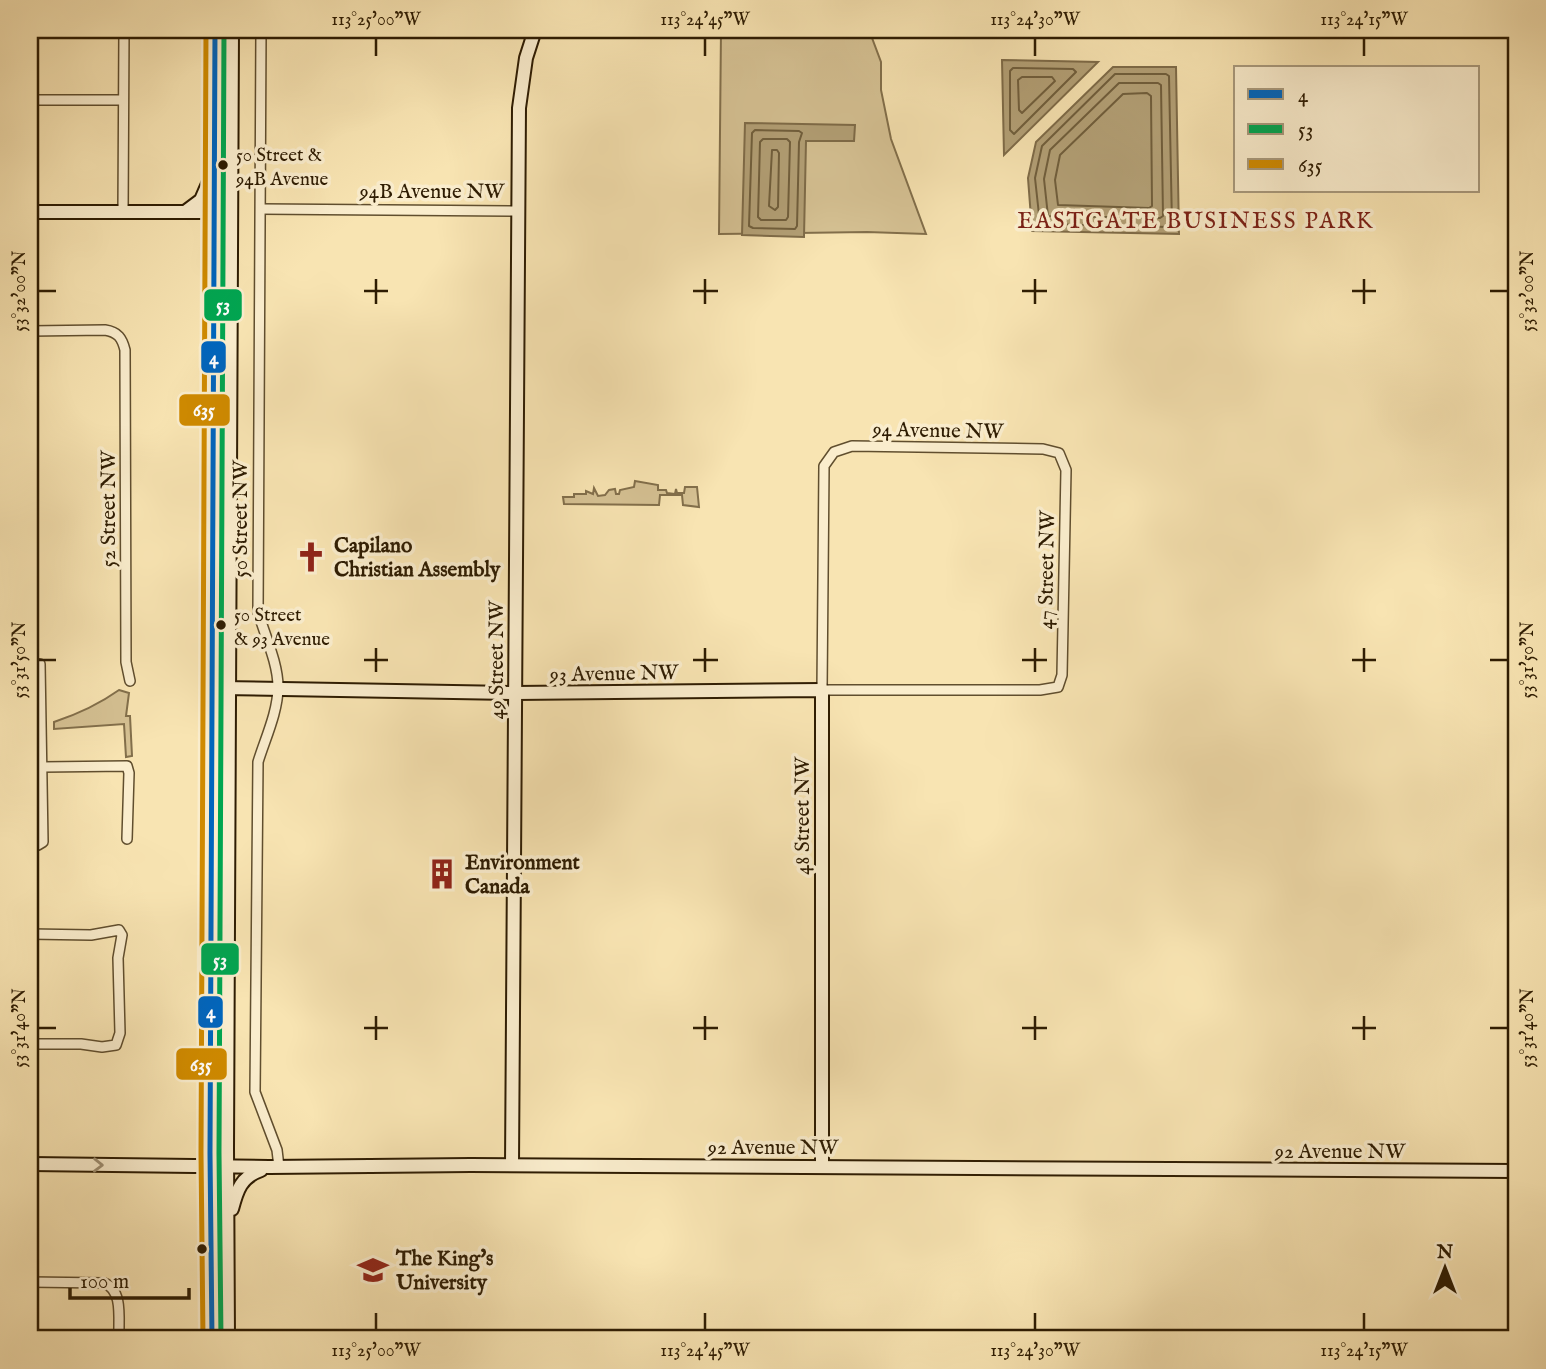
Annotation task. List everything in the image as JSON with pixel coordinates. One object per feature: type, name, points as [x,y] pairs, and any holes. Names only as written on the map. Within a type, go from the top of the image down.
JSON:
[{"type":"main road","name":"50 Street NW","points":[[212,1339],[209,1167],[215,30]]},
{"type":"main road","name":"50 Street NW","points":[[228,1339],[232,30]]},
{"type":"main road","name":"49 Street NW","points":[[512,1165],[519,102],[526,58],[535,30]]},
{"type":"main road","points":[[185,212],[201,200],[215,167]]},
{"type":"main road","points":[[30,212],[231,212]]},
{"type":"main road","name":"93 Avenue NW","points":[[212,688],[516,693],[822,690]]},
{"type":"main road","name":"48 Street NW","points":[[822,690],[822,1167]]},
{"type":"main road","name":"92 Avenue NW","points":[[30,1164],[209,1167],[512,1165],[1516,1171]]},
{"type":"main road","points":[[227,1226],[241,1182],[254,1172],[274,1167]]},
{"type":"street","points":[[123,212],[124,30]]},
{"type":"street","name":"50 Street NW","points":[[261,30],[258,612],[276,672],[278,688],[258,762],[256,1092],[277,1150],[274,1167]]},
{"type":"street","points":[[30,100],[123,100]]},
{"type":"street","name":"94B Avenue NW","points":[[261,209],[519,211]]},
{"type":"street","name":"52 Street NW","points":[[30,331],[105,330],[121,337],[125,351],[126,662],[130,681]]},
{"type":"street","name":"94 Avenue NW","points":[[824,466],[834,452],[852,446],[1043,449],[1059,453]]},
{"type":"street","name":"47 Street NW","points":[[1058,687],[1062,676],[1066,470],[1059,453]]},
{"type":"street","name":"48 Street NW","points":[[822,690],[824,466]]},
{"type":"street","points":[[30,664],[40,664],[43,767],[41,845],[30,845]]},
{"type":"street","name":"93 Avenue NW","points":[[822,690],[1040,690],[1058,687]]},
{"type":"street","points":[[43,767],[127,766],[127,839]]},
{"type":"street","points":[[30,934],[91,934],[116,930],[122,933],[118,957],[120,1033],[116,1045],[102,1047],[81,1044],[30,1044]]},
{"type":"street","points":[[30,1282],[110,1285],[117,1293],[119,1339]]},
{"type":"shaded area","points":[[721,30],[869,30],[881,62],[881,90],[891,139],[926,234],[719,234]]},
{"type":"shaded area","points":[[635,481],[658,485],[658,490],[675,494],[676,489],[677,493],[684,493],[685,487],[697,487],[699,507],[683,505],[682,495],[660,495],[659,505],[564,504],[563,497],[586,494],[586,491],[593,494],[594,488],[598,496],[615,489],[616,494],[619,494],[620,490],[634,487]]},
{"type":"shaded area","points":[[119,690],[129,693],[126,716],[130,716],[132,756],[126,757],[124,724],[54,729],[54,722],[88,709]]},
{"type":"water","points":[[1003,60],[1098,62],[1004,155]]},
{"type":"water","points":[[1113,67],[1176,67],[1179,234],[1032,231],[1028,178],[1036,142]]},
{"type":"water","points":[[745,123],[855,125],[854,141],[806,141],[804,237],[742,235]]},
{"type":"transit line","name":"635","points":[[203,1339],[201,1153],[206,30]]},
{"type":"transit line","name":"4","points":[[212,1339],[210,1153],[215,30]]},
{"type":"transit line","name":"53","points":[[221,1339],[219,1153],[224,30]]},
{"type":"place","name":"50 Street & 94B Avenue","points":[[223,165]]},
{"type":"place","name":"Capilano Christian Assembly","points":[[311,557]]},
{"type":"place","name":"50 Street & 93 Avenue","points":[[221,625]]},
{"type":"place","name":"Environment Canada","points":[[442,874]]},
{"type":"place","name":"The King's University","points":[[373,1270]]},
{"type":"district","name":"EASTGATE BUSINESS PARK","points":[[1196,220]]}]
